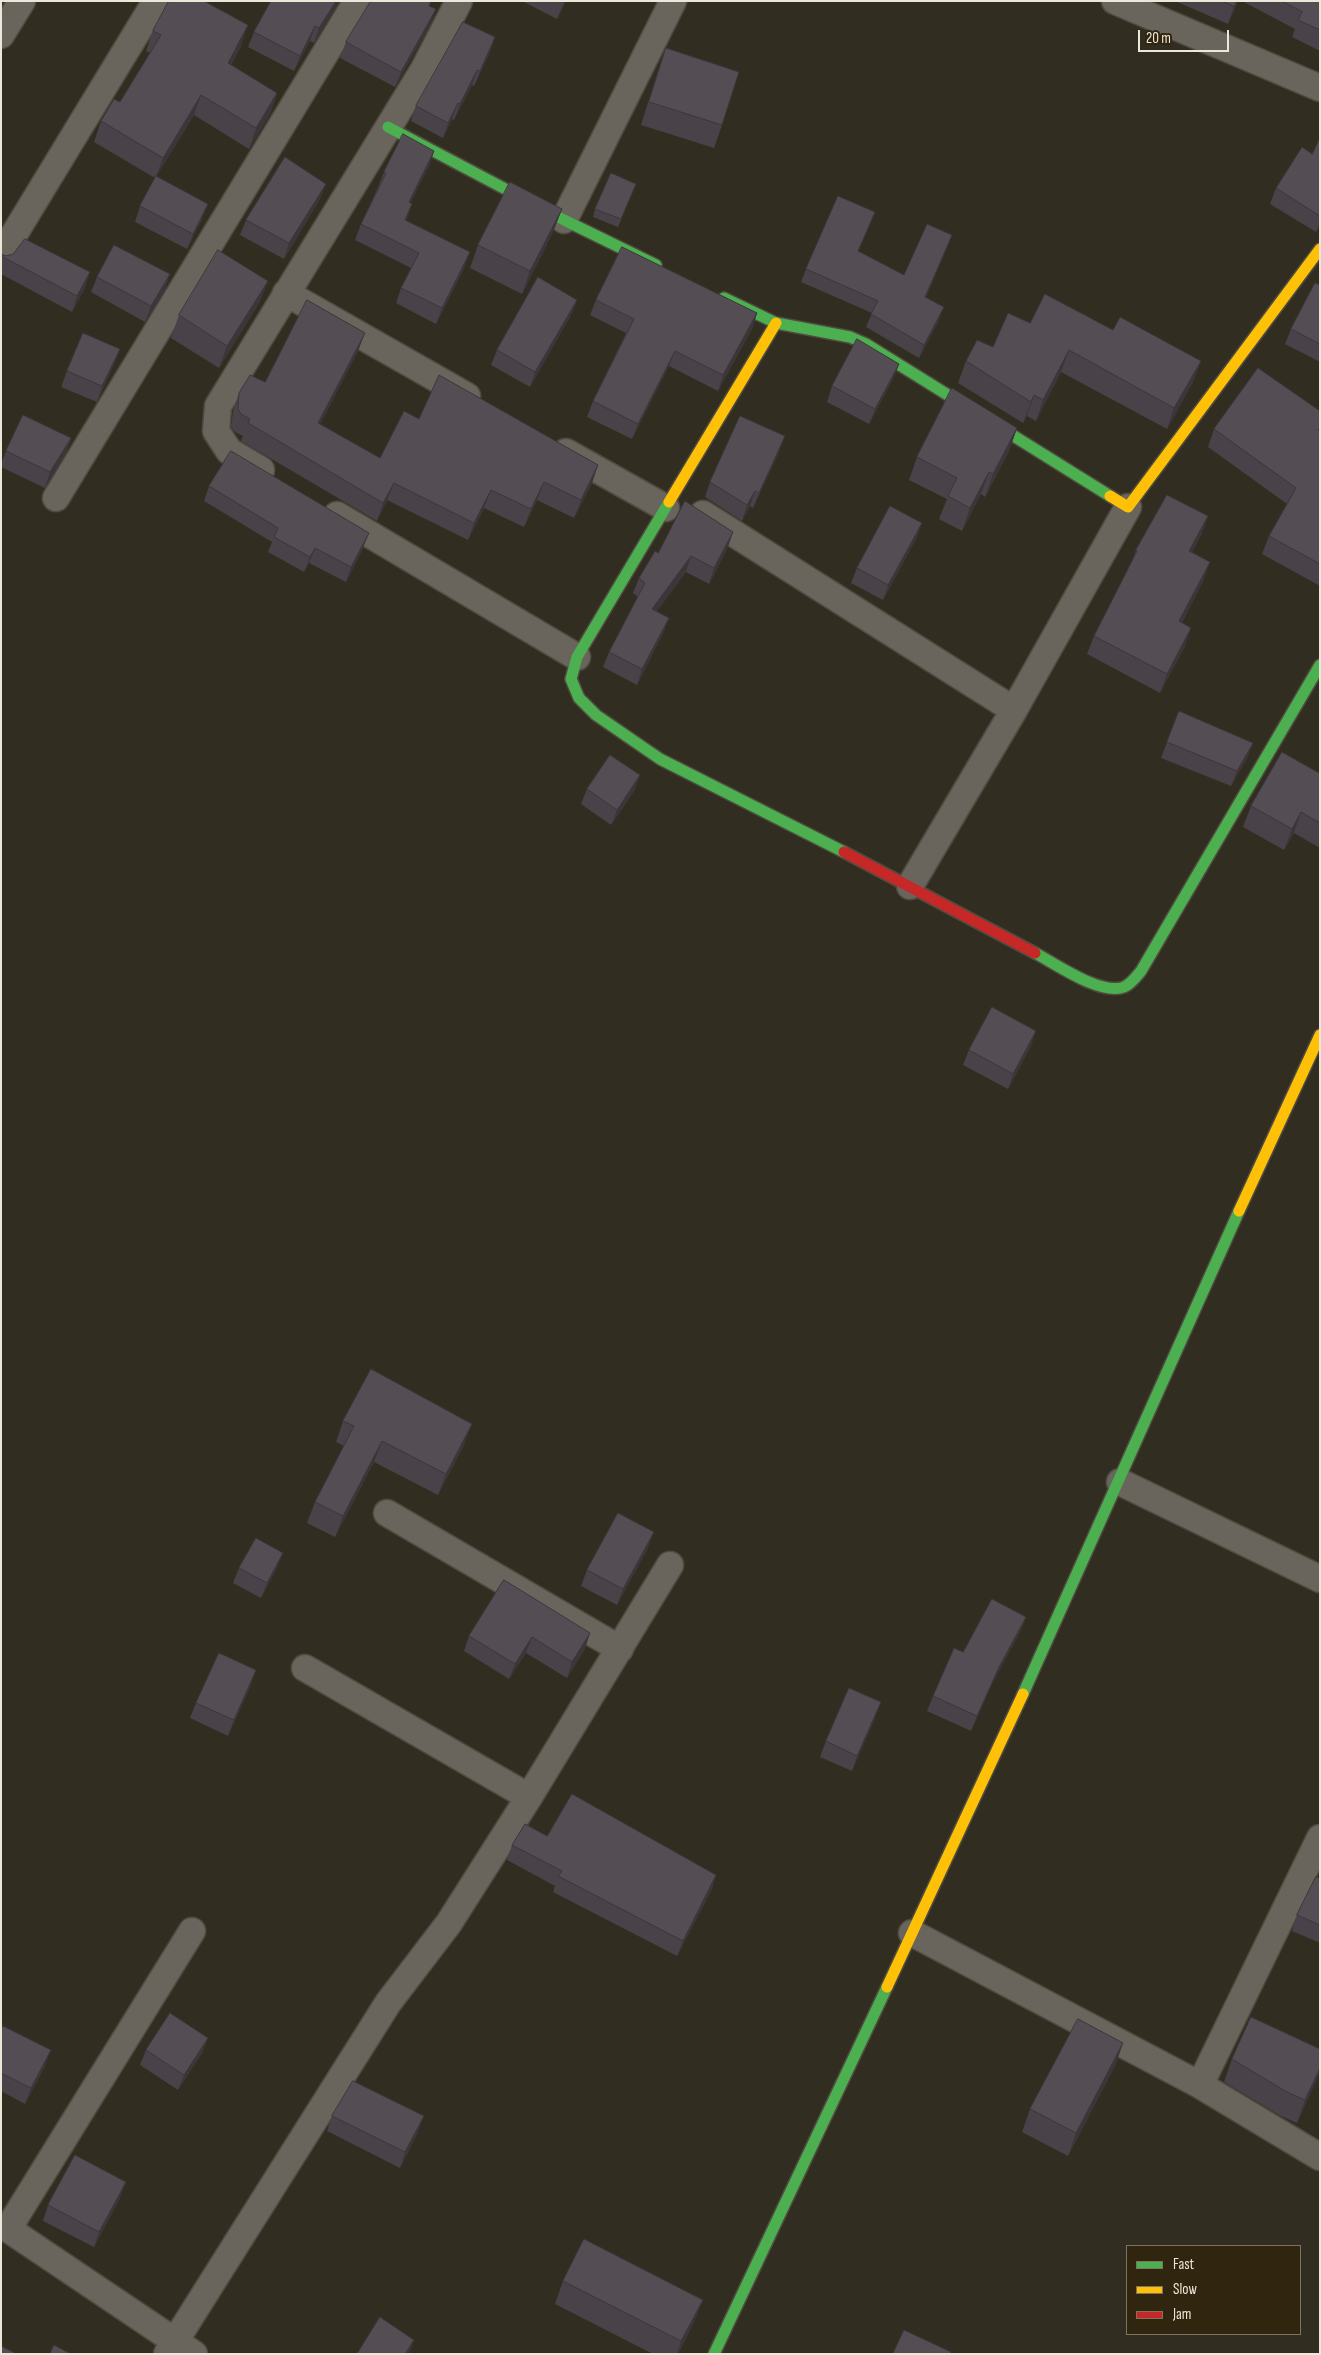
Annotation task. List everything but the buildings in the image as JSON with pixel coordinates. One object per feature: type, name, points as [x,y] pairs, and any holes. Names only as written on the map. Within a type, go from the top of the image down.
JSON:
[{"type":"street","points":[[1,35],[22,1]]},
{"type":"street","points":[[1,256],[156,1]]},
{"type":"street","points":[[56,498],[357,1]]},
{"type":"street","points":[[280,482],[229,451],[216,431],[218,406],[424,69],[459,1]]},
{"type":"street","points":[[564,220],[673,1]]},
{"type":"street","points":[[1115,1],[1320,88]]},
{"type":"street","points":[[388,127],[564,220],[670,272]]},
{"type":"street","points":[[910,886],[1014,710],[1128,507],[1320,249]]},
{"type":"street","points":[[286,293],[484,405]]},
{"type":"street","points":[[714,293],[776,323],[850,337],[866,344],[1128,507]]},
{"type":"street","points":[[776,323],[577,657],[571,679],[579,698],[596,715],[660,758],[910,886],[1100,987],[1116,990],[1129,985],[1141,971],[1320,665]]},
{"type":"street","points":[[545,440],[670,502],[1014,710]]},
{"type":"street","points":[[314,502],[577,657]]},
{"type":"street","points":[[714,2354],[912,1933],[1312,1071],[1320,1035]]},
{"type":"street","points":[[1120,1482],[1320,1578]]},
{"type":"street","points":[[387,1513],[620,1649]]},
{"type":"street","points":[[192,1931],[4,2227],[178,2349],[388,2003],[449,1923],[529,1797],[670,1565]]},
{"type":"street","points":[[305,1668],[529,1797]]},
{"type":"street","points":[[1200,2085],[1320,1838]]},
{"type":"street","points":[[912,1933],[1200,2085],[1320,2157]]},
{"type":"traffic: fast","points":[[388,127],[564,220],[656,265]]},
{"type":"traffic: fast","points":[[724,298],[776,323],[850,337],[866,344],[1110,496]]},
{"type":"traffic: fast","points":[[669,502],[577,657],[571,679],[579,698],[596,715],[660,759],[844,852]]},
{"type":"traffic: fast","points":[[1035,953],[1079,978],[1103,987],[1114,989],[1124,987],[1133,980],[1141,971],[1320,665]]},
{"type":"traffic: fast","points":[[1023,1694],[1239,1211]]},
{"type":"traffic: fast","points":[[714,2354],[887,1987]]},
{"type":"traffic: slow","points":[[1110,496],[1128,507],[1320,249]]},
{"type":"traffic: slow","points":[[669,502],[776,323]]},
{"type":"traffic: slow","points":[[1239,1211],[1320,1035]]},
{"type":"traffic: slow","points":[[887,1987],[1023,1694]]},
{"type":"traffic: jam","points":[[844,852],[1035,953]]}]
